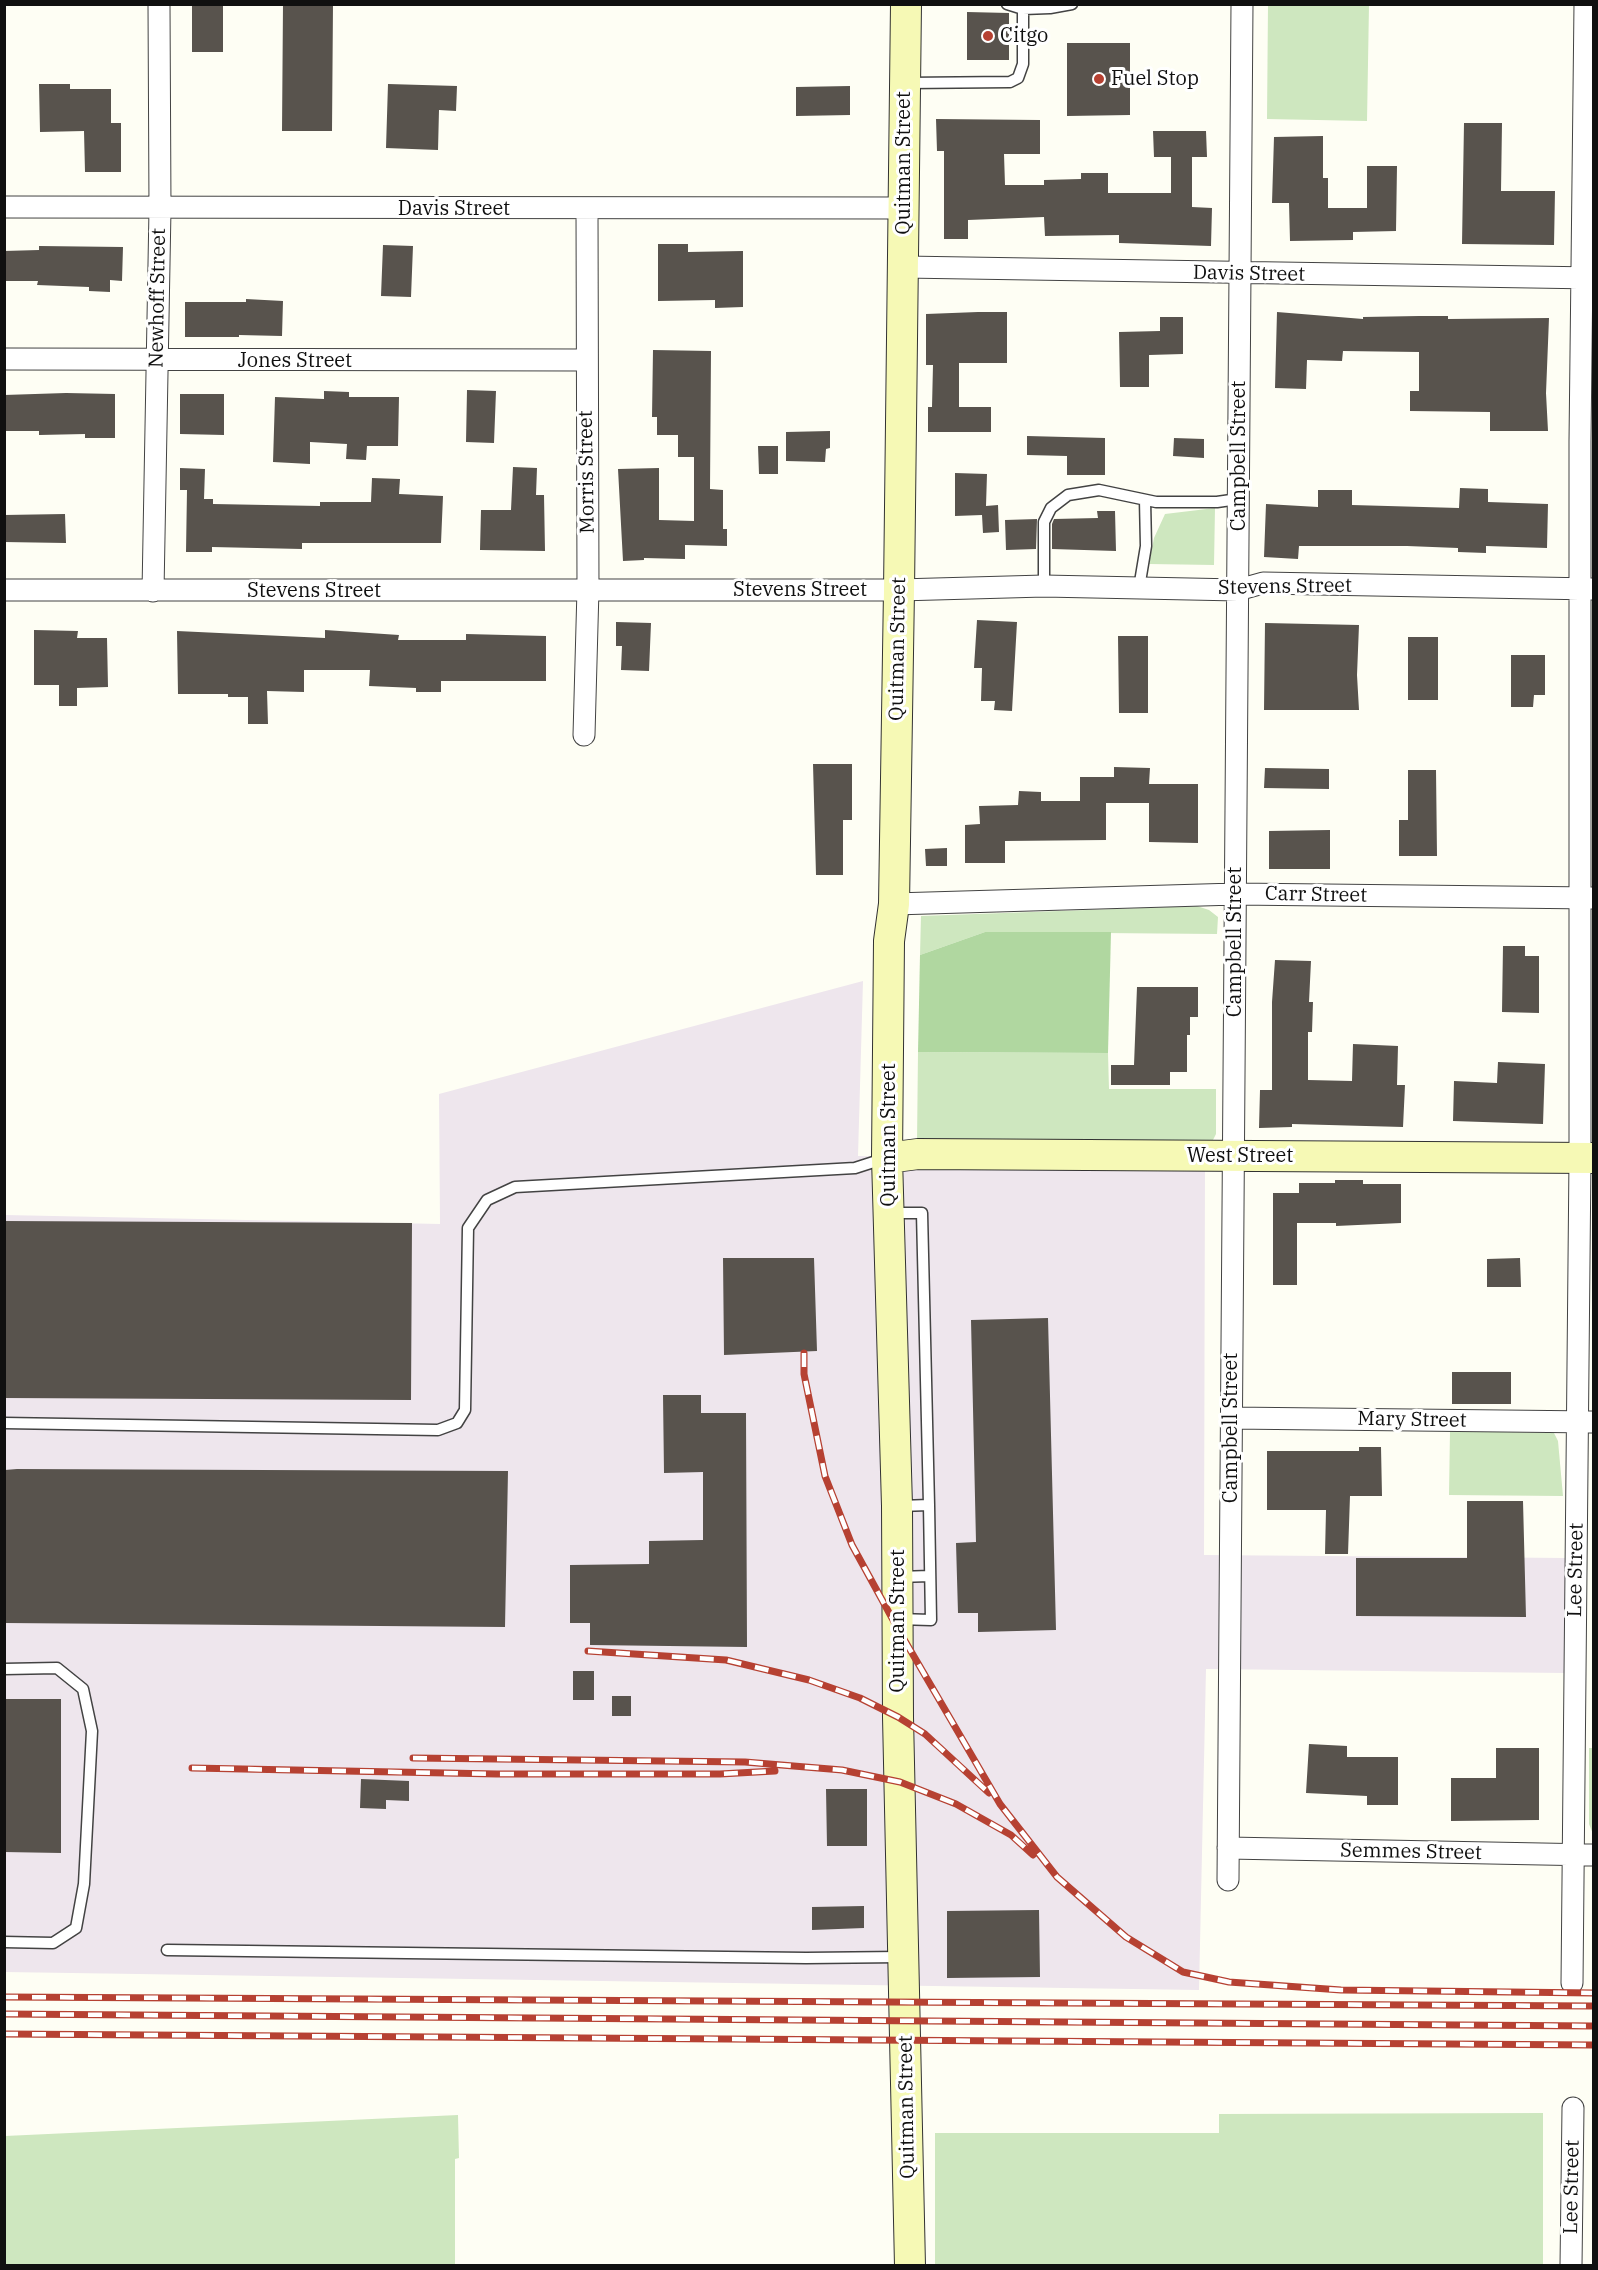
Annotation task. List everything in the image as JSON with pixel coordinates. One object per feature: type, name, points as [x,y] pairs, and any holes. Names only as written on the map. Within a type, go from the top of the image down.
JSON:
[{"type":"main road","name":"Quitman Street","points":[[906,4],[894,904],[889,941],[887,1158],[897,1506],[910,2265]]},
{"type":"main road","name":"West Street","points":[[887,1158],[918,1154],[1587,1158]]},
{"type":"street","name":"Newhoff Street","points":[[153,591],[160,209],[159,4]]},
{"type":"street","name":"Campbell Street","points":[[1228,1880],[1242,4]]},
{"type":"street","name":"Lee Street","points":[[1572,1983],[1572,1855],[1584,1687],[1586,1421],[1587,589],[1580,441],[1588,277],[1585,4]]},
{"type":"street","name":"Davis Street","points":[[4,207],[587,210],[903,208]]},
{"type":"street","name":"Morris Street","points":[[584,735],[588,589],[585,360],[587,210]]},
{"type":"street","name":"Davis Street","points":[[904,267],[1588,277]]},
{"type":"street","name":"Jones Street","points":[[4,359],[585,360]]},
{"type":"street","name":"Stevens Street","points":[[4,590],[899,590],[1044,586],[1238,590],[1263,583],[1587,589]]},
{"type":"street","name":"Carr Street","points":[[894,904],[1236,894],[1587,898]]},
{"type":"street","name":"Mary Street","points":[[1231,1418],[1586,1421]]},
{"type":"street","name":"Semmes Street","points":[[1228,1848],[1593,1855]]},
{"type":"street","name":"Lee Street","points":[[1571,2265],[1574,2108]]},
{"type":"lane","points":[[1007,4],[1023,9],[1050,9],[1072,4]]},
{"type":"lane","points":[[905,83],[1010,82],[1018,78],[1023,64],[1023,9]]},
{"type":"lane","points":[[1044,586],[1044,522],[1051,508],[1068,495],[1099,490],[1145,500],[1216,502],[1238,499]]},
{"type":"lane","points":[[1139,588],[1146,546],[1145,500]]},
{"type":"lane","points":[[4,1423],[438,1430],[457,1423],[465,1410],[468,1228],[487,1200],[515,1187],[855,1168],[887,1158]]},
{"type":"lane","points":[[889,1213],[922,1213],[929,1505],[931,1620],[898,1619]]},
{"type":"lane","points":[[897,1506],[929,1505]]},
{"type":"lane","points":[[897,1577],[930,1575]]},
{"type":"lane","points":[[4,1669],[57,1668],[83,1689],[92,1731],[84,1884],[76,1928],[52,1942],[4,1942]]},
{"type":"lane","points":[[166,1950],[806,1958],[905,1957]]},
{"type":"shaded area","points":[[863,981],[858,1156],[1205,1164],[1204,1555],[1566,1558],[1564,1673],[1206,1669],[1199,1990],[5,1972],[5,1215],[440,1224],[439,1094]]},
{"type":"green space","points":[[1268,5],[1369,5],[1367,121],[1267,119]]},
{"type":"green space","points":[[1215,508],[1214,565],[1149,564],[1154,538],[1165,514]]},
{"type":"green space","points":[[1197,906],[1209,910],[1218,917],[1217,934],[985,932],[920,955],[921,916]]},
{"type":"green space","points":[[985,932],[1111,932],[1108,1053],[918,1052],[920,955]]},
{"type":"green space","points":[[918,1052],[1108,1053],[1109,1089],[1216,1089],[1216,1134],[1212,1142],[917,1143]]},
{"type":"green space","points":[[1450,1431],[1554,1433],[1558,1441],[1563,1496],[1449,1495]]},
{"type":"green space","points":[[1589,1748],[1593,1748],[1593,1834],[1589,1824]]},
{"type":"green space","points":[[1543,2113],[1543,2265],[935,2265],[935,2133],[1219,2133],[1219,2114]]},
{"type":"green space","points":[[458,2115],[459,2158],[455,2159],[455,2265],[5,2265],[5,2136]]},
{"type":"building","points":[[192,4],[223,4],[223,52],[192,52]]},
{"type":"building","points":[[283,4],[333,4],[332,131],[282,131]]},
{"type":"building","name":"Citgo","points":[[967,12],[1009,13],[1009,60],[967,60]]},
{"type":"building","name":"Fuel Stop","points":[[1067,43],[1130,43],[1130,115],[1067,116]]},
{"type":"building","points":[[39,84],[70,84],[70,89],[111,89],[111,123],[121,123],[121,172],[85,172],[84,131],[40,132]]},
{"type":"building","points":[[388,84],[457,86],[456,111],[439,110],[438,150],[386,148]]},
{"type":"building","points":[[850,86],[850,115],[796,116],[796,87]]},
{"type":"building","points":[[936,119],[1040,120],[1040,154],[1004,154],[1005,185],[1044,185],[1044,180],[1081,179],[1081,173],[1108,173],[1108,193],[1171,193],[1171,157],[1154,157],[1153,131],[1206,131],[1207,157],[1192,157],[1192,207],[1212,208],[1211,246],[1119,243],[1119,235],[1045,236],[1044,217],[968,220],[968,239],[944,239],[944,151],[937,151]]},
{"type":"building","points":[[1464,123],[1502,123],[1501,191],[1555,191],[1554,245],[1462,244]]},
{"type":"building","points":[[1323,136],[1323,178],[1328,178],[1328,208],[1367,208],[1367,166],[1397,166],[1396,231],[1353,232],[1353,240],[1290,241],[1289,203],[1272,203],[1274,137]]},
{"type":"building","points":[[658,244],[688,244],[688,252],[743,251],[743,307],[715,308],[715,300],[658,301]]},
{"type":"building","points":[[383,245],[413,246],[411,297],[381,296]]},
{"type":"building","points":[[39,246],[123,247],[122,281],[110,280],[110,292],[89,291],[89,287],[37,285],[38,281],[4,281],[4,251],[39,250]]},
{"type":"building","points":[[246,299],[283,301],[282,336],[185,337],[185,302],[246,302]]},
{"type":"building","points":[[1007,312],[1007,363],[959,363],[959,407],[991,407],[991,432],[928,432],[928,407],[932,407],[933,365],[926,365],[926,314]]},
{"type":"building","points":[[1277,312],[1363,319],[1363,317],[1419,316],[1448,316],[1448,319],[1549,318],[1546,393],[1548,431],[1490,431],[1490,412],[1410,411],[1410,391],[1419,391],[1419,352],[1343,351],[1342,361],[1307,360],[1306,389],[1275,388]]},
{"type":"building","points":[[1160,317],[1183,317],[1183,354],[1149,355],[1149,387],[1120,387],[1119,332],[1160,331]]},
{"type":"building","points":[[653,350],[711,351],[710,489],[723,490],[723,529],[727,529],[727,546],[685,545],[685,559],[644,558],[644,560],[623,561],[618,469],[659,468],[659,520],[694,521],[694,457],[678,457],[678,435],[657,435],[657,417],[652,417]]},
{"type":"building","points":[[467,390],[496,391],[494,443],[466,442]]},
{"type":"building","points":[[324,391],[349,392],[349,397],[399,397],[398,446],[367,446],[366,460],[346,459],[347,444],[310,442],[310,464],[273,462],[275,397],[324,399]]},
{"type":"building","points":[[115,394],[115,438],[85,438],[85,434],[39,435],[39,431],[4,431],[4,395]]},
{"type":"building","points":[[180,394],[224,394],[224,435],[180,434]]},
{"type":"building","points":[[830,431],[830,448],[826,449],[825,462],[786,461],[786,432]]},
{"type":"building","points":[[1027,436],[1105,438],[1105,475],[1067,475],[1067,456],[1027,455]]},
{"type":"building","points":[[1174,438],[1204,439],[1204,458],[1173,456]]},
{"type":"building","points":[[758,446],[778,446],[778,474],[759,474]]},
{"type":"building","points":[[513,467],[537,468],[536,495],[544,495],[545,551],[480,550],[481,510],[511,510]]},
{"type":"building","points":[[180,468],[205,469],[204,499],[213,499],[213,504],[320,506],[320,502],[371,502],[372,478],[400,479],[399,494],[443,496],[441,543],[302,543],[302,549],[212,547],[212,552],[186,552],[187,490],[180,490]]},
{"type":"building","points":[[955,473],[987,474],[986,506],[998,505],[999,532],[983,533],[982,515],[955,516]]},
{"type":"building","points":[[1460,488],[1488,489],[1488,502],[1548,504],[1547,548],[1486,546],[1486,553],[1458,552],[1458,548],[1407,546],[1299,546],[1298,559],[1264,557],[1266,504],[1318,507],[1318,490],[1352,490],[1352,505],[1459,508]]},
{"type":"building","points":[[1097,511],[1115,511],[1116,551],[1052,549],[1054,519],[1098,518]]},
{"type":"building","points":[[65,514],[66,543],[4,542],[4,515]]},
{"type":"building","points":[[1037,519],[1036,549],[1006,550],[1005,520]]},
{"type":"building","points":[[977,620],[1017,622],[1012,711],[994,710],[995,701],[981,701],[982,668],[974,668]]},
{"type":"building","points":[[616,622],[651,623],[649,671],[621,670],[622,646],[616,646]]},
{"type":"building","points":[[1265,623],[1359,625],[1357,675],[1359,710],[1264,710]]},
{"type":"building","points":[[34,630],[78,631],[77,638],[107,638],[108,687],[77,688],[77,706],[59,706],[59,685],[34,685]]},
{"type":"building","points":[[325,630],[399,635],[398,640],[466,640],[466,634],[546,636],[546,681],[441,681],[441,692],[416,692],[416,688],[369,686],[370,670],[304,670],[304,692],[267,691],[268,724],[248,724],[248,697],[228,697],[228,694],[178,694],[177,631],[325,638]]},
{"type":"building","points":[[1118,636],[1148,636],[1148,713],[1119,713]]},
{"type":"building","points":[[1408,637],[1438,637],[1438,700],[1408,700]]},
{"type":"building","points":[[1511,655],[1545,655],[1545,695],[1534,695],[1533,707],[1511,707]]},
{"type":"building","points":[[813,764],[852,764],[852,820],[843,820],[843,875],[816,875]]},
{"type":"building","points":[[1114,767],[1150,768],[1149,784],[1198,784],[1198,843],[1149,842],[1149,803],[1106,803],[1106,840],[1005,841],[1005,863],[965,863],[965,825],[980,824],[979,806],[1018,805],[1019,791],[1041,792],[1041,801],[1080,801],[1080,777],[1114,777]]},
{"type":"building","points":[[1265,768],[1329,769],[1329,789],[1264,788]]},
{"type":"building","points":[[1408,770],[1436,770],[1437,856],[1399,856],[1399,820],[1408,820]]},
{"type":"building","points":[[1330,830],[1330,869],[1269,869],[1269,831]]},
{"type":"building","points":[[947,848],[947,866],[926,866],[925,849]]},
{"type":"building","points":[[1503,946],[1525,946],[1525,956],[1539,956],[1539,1013],[1502,1012]]},
{"type":"building","points":[[1275,960],[1311,961],[1309,1002],[1313,1002],[1312,1032],[1308,1032],[1308,1080],[1352,1081],[1353,1044],[1398,1046],[1397,1085],[1405,1085],[1403,1127],[1292,1124],[1292,1127],[1259,1128],[1260,1090],[1272,1090],[1272,1002]]},
{"type":"building","points":[[1137,987],[1198,987],[1198,1017],[1190,1017],[1190,1035],[1187,1035],[1187,1072],[1170,1072],[1170,1085],[1111,1085],[1111,1065],[1134,1065]]},
{"type":"building","points":[[1498,1062],[1545,1064],[1543,1124],[1453,1121],[1454,1081],[1497,1083]]},
{"type":"building","points":[[1335,1180],[1363,1180],[1363,1184],[1401,1184],[1401,1223],[1336,1226],[1336,1223],[1297,1223],[1297,1285],[1273,1285],[1273,1193],[1299,1193],[1299,1183],[1335,1183]]},
{"type":"building","points":[[4,1221],[412,1223],[411,1400],[4,1398]]},
{"type":"building","points":[[723,1258],[814,1258],[817,1351],[724,1355]]},
{"type":"building","points":[[1520,1258],[1521,1287],[1487,1287],[1487,1259]]},
{"type":"building","points":[[1048,1318],[1056,1630],[978,1632],[978,1613],[958,1613],[956,1543],[976,1542],[971,1320]]},
{"type":"building","points":[[1452,1372],[1511,1372],[1511,1404],[1452,1404]]},
{"type":"building","points":[[663,1395],[701,1395],[701,1413],[746,1413],[747,1647],[590,1645],[590,1623],[570,1623],[570,1565],[649,1564],[649,1541],[703,1540],[703,1472],[664,1473]]},
{"type":"building","points":[[1359,1447],[1381,1447],[1382,1496],[1350,1496],[1348,1554],[1325,1554],[1326,1510],[1267,1510],[1267,1451],[1359,1451]]},
{"type":"building","points":[[5,1470],[508,1471],[505,1627],[5,1623]]},
{"type":"building","points":[[1467,1501],[1523,1501],[1526,1617],[1356,1616],[1356,1558],[1467,1558]]},
{"type":"building","points":[[573,1671],[594,1671],[594,1700],[573,1700]]},
{"type":"building","points":[[612,1696],[631,1696],[631,1716],[612,1716]]},
{"type":"building","points":[[4,1699],[61,1699],[61,1853],[4,1852]]},
{"type":"building","points":[[1309,1744],[1347,1746],[1347,1757],[1398,1757],[1398,1805],[1367,1805],[1367,1796],[1306,1793]]},
{"type":"building","points":[[1496,1748],[1539,1748],[1539,1820],[1451,1821],[1451,1778],[1496,1778]]},
{"type":"building","points":[[361,1779],[409,1781],[409,1801],[386,1800],[386,1809],[360,1808]]},
{"type":"building","points":[[826,1789],[867,1789],[867,1846],[827,1846]]},
{"type":"building","points":[[864,1906],[864,1928],[812,1930],[812,1907]]},
{"type":"building","points":[[1039,1910],[1040,1977],[947,1978],[947,1911]]},
{"type":"railway","points":[[804,1353],[804,1374],[825,1476],[852,1545],[898,1629],[1000,1804],[1057,1877],[1126,1937],[1183,1972],[1229,1982],[1341,1990],[1594,1993]]},
{"type":"railway","points":[[588,1651],[726,1660],[809,1680],[860,1698],[925,1734],[989,1793]]},
{"type":"railway","points":[[413,1758],[745,1762],[842,1770],[900,1782],[956,1804],[1011,1835],[1033,1855]]},
{"type":"railway","points":[[192,1768],[497,1774],[720,1774],[775,1771]]},
{"type":"railway","points":[[4,1997],[1594,2006]]},
{"type":"railway","points":[[4,2014],[1594,2026]]},
{"type":"railway","points":[[4,2034],[1594,2045]]},
{"type":"place","name":"Citgo","points":[[988,36]]},
{"type":"place","name":"Fuel Stop","points":[[1099,79]]}]
